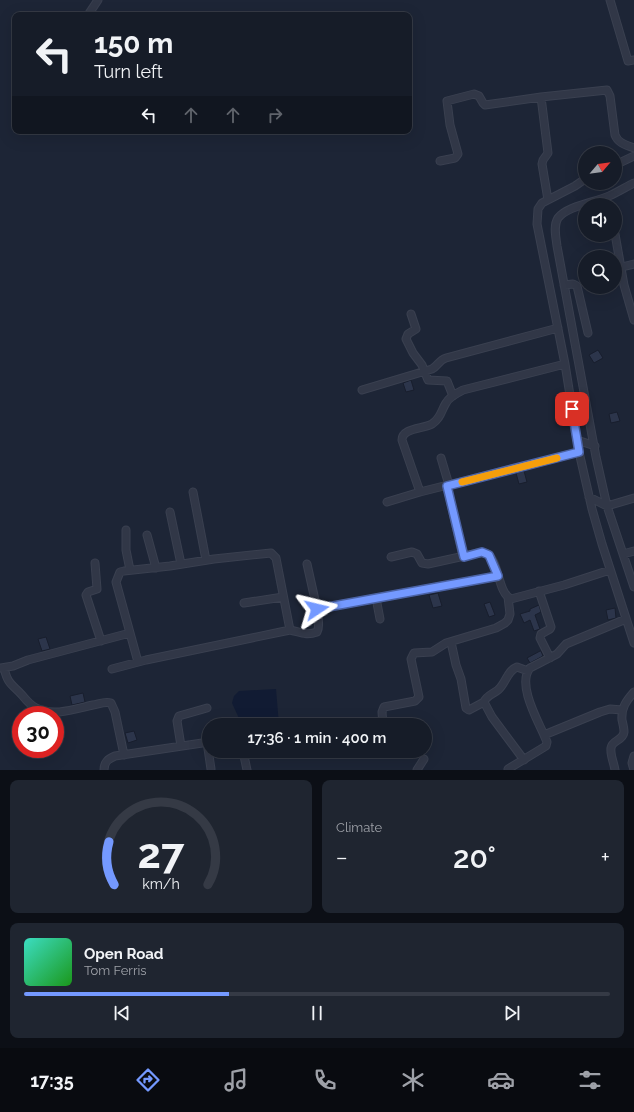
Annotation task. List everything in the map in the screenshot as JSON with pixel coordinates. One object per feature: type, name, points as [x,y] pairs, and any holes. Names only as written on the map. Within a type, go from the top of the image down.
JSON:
[{"type":"street","points":[[90,12],[98,0]]},
{"type":"street","points":[[610,0],[628,61],[634,60]]},
{"type":"street","points":[[440,161],[455,158],[458,154],[450,125],[447,101],[474,94],[479,96],[485,105],[607,90],[610,96],[616,139],[634,148]]},
{"type":"street","points":[[541,97],[548,148],[548,153],[542,164],[548,200]]},
{"type":"street","points":[[622,162],[634,156]]},
{"type":"street","points":[[634,183],[608,196],[570,210],[559,218],[556,222],[555,230],[564,285],[607,506],[634,587]]},
{"type":"street","points":[[578,184],[542,203],[538,209],[537,217],[579,452],[596,525],[634,643]]},
{"type":"street","points":[[634,264],[622,267],[624,285],[634,320]]},
{"type":"street","points":[[564,285],[573,284],[577,286],[588,333]]},
{"type":"street","points":[[411,314],[416,329],[408,334],[406,339],[412,353],[420,362],[430,381],[447,381],[453,396]]},
{"type":"street","points":[[362,390],[432,369],[442,359],[558,328]]},
{"type":"street","points":[[420,492],[402,437],[409,431],[424,428],[437,420],[440,417],[445,404],[453,396],[463,390],[564,364]]},
{"type":"street","points":[[577,440],[595,446]]},
{"type":"street","points":[[387,502],[420,492],[579,452]]},
{"type":"street","points":[[441,458],[464,557]]},
{"type":"street","points":[[193,492],[206,560]]},
{"type":"street","points":[[590,497],[607,506],[634,498]]},
{"type":"street","points":[[170,512],[181,564]]},
{"type":"street","points":[[126,530],[126,550],[130,570]]},
{"type":"street","points":[[147,535],[156,568]]},
{"type":"street","points":[[623,554],[634,551]]},
{"type":"street","points":[[382,718],[382,712],[384,707],[415,702],[419,697],[410,659],[411,656],[416,652],[432,652],[442,645],[496,628],[508,620],[510,614],[508,597],[489,555],[482,552],[428,564],[422,563],[417,554],[412,552],[391,557]]},
{"type":"street","points":[[138,662],[116,582],[120,572],[271,553],[276,558],[290,630]]},
{"type":"street","points":[[95,563],[97,589],[88,592],[86,595],[101,641]]},
{"type":"street","points":[[112,669],[138,662],[290,630],[305,635],[317,632],[319,626],[317,609],[307,564]]},
{"type":"street","points":[[508,597],[511,599],[610,570]]},
{"type":"street","points":[[317,609],[498,576]]},
{"type":"street","points":[[539,591],[551,627],[541,634],[540,638],[550,658]]},
{"type":"street","points":[[244,603],[283,597]]},
{"type":"street","points":[[376,598],[380,619]]},
{"type":"street","points":[[508,769],[547,744],[527,694],[526,677],[530,668],[560,652],[566,644],[626,619]]},
{"type":"street","points":[[124,755],[115,712],[111,703],[108,702],[66,711],[48,712],[36,708],[11,685],[2,668],[130,633]]},
{"type":"street","points":[[451,642],[461,679],[464,704],[469,710],[484,702],[486,698],[500,688],[513,669],[517,667],[528,671]]},
{"type":"street","points":[[616,770],[611,748],[614,743],[623,736],[622,710],[628,698],[634,692]]},
{"type":"street","points":[[484,702],[492,717],[524,760]]},
{"type":"street","points":[[181,746],[177,721],[179,716],[208,708]]},
{"type":"street","points":[[544,735],[600,712],[610,709],[622,710]]},
{"type":"street","points":[[104,770],[104,766],[107,761],[115,756],[202,743]]},
{"type":"street","points":[[634,756],[632,763],[634,770]]},
{"type":"street","points":[[210,758],[211,769]]},
{"type":"street","points":[[244,758],[247,770]]},
{"type":"street","points":[[418,770],[424,759]]},
{"type":"water","points":[[276,689],[278,718],[239,718],[232,703],[234,696],[239,691]]},
{"type":"building","points":[[598,350],[603,358],[594,363],[589,355]]},
{"type":"building","points":[[411,380],[414,390],[406,392],[403,383]]},
{"type":"building","points":[[617,412],[620,421],[611,423],[609,414]]},
{"type":"building","points":[[524,471],[527,482],[519,484],[516,473]]},
{"type":"building","points":[[438,593],[442,606],[433,608],[429,595]]},
{"type":"building","points":[[490,602],[495,615],[489,617],[484,604]]},
{"type":"building","points":[[539,605],[541,612],[535,615],[540,629],[534,631],[530,620],[524,623],[520,614],[530,611],[530,609]]},
{"type":"building","points":[[615,608],[616,618],[608,620],[606,610]]},
{"type":"building","points":[[46,637],[50,649],[42,651],[38,639]]},
{"type":"building","points":[[540,651],[543,656],[530,663],[527,658]]},
{"type":"building","points":[[83,693],[85,702],[72,705],[70,696]]},
{"type":"building","points":[[134,731],[137,740],[128,743],[125,733]]},
{"type":"slow traffic","points":[[462,482],[557,458]]},
{"type":"route","points":[[317,609],[498,576],[492,558],[486,553],[482,552],[464,557],[447,486],[579,452],[572,409]]}]
